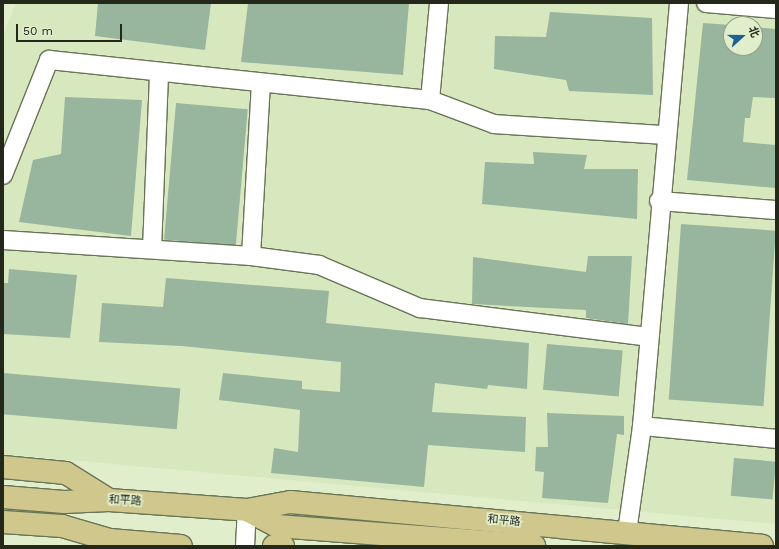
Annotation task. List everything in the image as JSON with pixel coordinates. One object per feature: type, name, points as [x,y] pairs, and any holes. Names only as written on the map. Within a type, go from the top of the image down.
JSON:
[{"type":"main road","points":[[3,467],[66,473],[109,500]]},
{"type":"main road","points":[[3,481],[64,486],[109,500]]},
{"type":"main road","name":"和平路","points":[[3,497],[64,502],[109,500],[247,510],[290,502],[627,532],[762,546]]},
{"type":"main road","name":"和平路","points":[[247,510],[277,526],[534,546]]},
{"type":"main road","points":[[3,522],[62,526],[102,543]]},
{"type":"main road","points":[[3,535],[102,543],[181,546]]},
{"type":"main road","points":[[274,546],[283,546]]},
{"type":"street","points":[[430,100],[439,3]]},
{"type":"street","points":[[627,532],[642,426],[659,201],[679,3]]},
{"type":"street","points":[[706,3],[776,10]]},
{"type":"street","points":[[3,175],[49,60],[430,100],[494,124],[665,135]]},
{"type":"street","points":[[152,249],[159,72]]},
{"type":"street","points":[[251,256],[262,83]]},
{"type":"street","points":[[659,201],[776,210]]},
{"type":"street","points":[[3,240],[251,256],[319,266],[420,308],[649,337]]},
{"type":"street","points":[[642,426],[776,439]]},
{"type":"street","points":[[245,546],[247,510]]},
{"type":"shaded area","points":[[16,3],[776,3],[776,524],[3,454],[3,36]]},
{"type":"building","points":[[98,3],[211,3],[205,50],[95,36]]},
{"type":"building","points":[[248,3],[409,3],[403,75],[241,62]]},
{"type":"building","points":[[550,12],[652,18],[653,95],[569,91],[566,80],[494,69],[495,36],[546,37]]},
{"type":"building","points":[[703,23],[723,24],[723,56],[763,56],[763,28],[776,29],[776,98],[753,97],[750,118],[745,118],[743,142],[776,145],[776,188],[687,180]]},
{"type":"building","points":[[65,97],[142,100],[131,236],[19,222],[33,160],[61,154]]},
{"type":"building","points":[[176,103],[248,109],[236,246],[164,239]]},
{"type":"building","points":[[533,152],[587,155],[584,169],[638,169],[637,219],[482,204],[485,162],[534,164]]},
{"type":"building","points":[[681,224],[776,231],[763,406],[669,400]]},
{"type":"building","points":[[588,256],[632,256],[628,324],[586,318],[586,310],[472,304],[473,257],[586,272]]},
{"type":"building","points":[[9,269],[77,275],[70,338],[3,334],[3,283],[8,283]]},
{"type":"building","points":[[166,278],[329,291],[326,323],[529,343],[527,389],[488,385],[487,389],[435,383],[432,412],[526,417],[525,452],[428,445],[424,487],[271,473],[274,448],[298,452],[300,410],[219,400],[223,373],[302,381],[302,389],[340,392],[341,362],[182,346],[99,342],[102,303],[163,307]]},
{"type":"building","points":[[547,344],[623,351],[619,396],[543,390]]},
{"type":"building","points":[[3,373],[180,389],[177,429],[3,414]]},
{"type":"building","points":[[547,413],[624,416],[624,435],[617,434],[608,503],[542,498],[544,472],[535,471],[536,447],[548,447]]},
{"type":"building","points":[[734,458],[776,462],[773,500],[731,496]]}]
